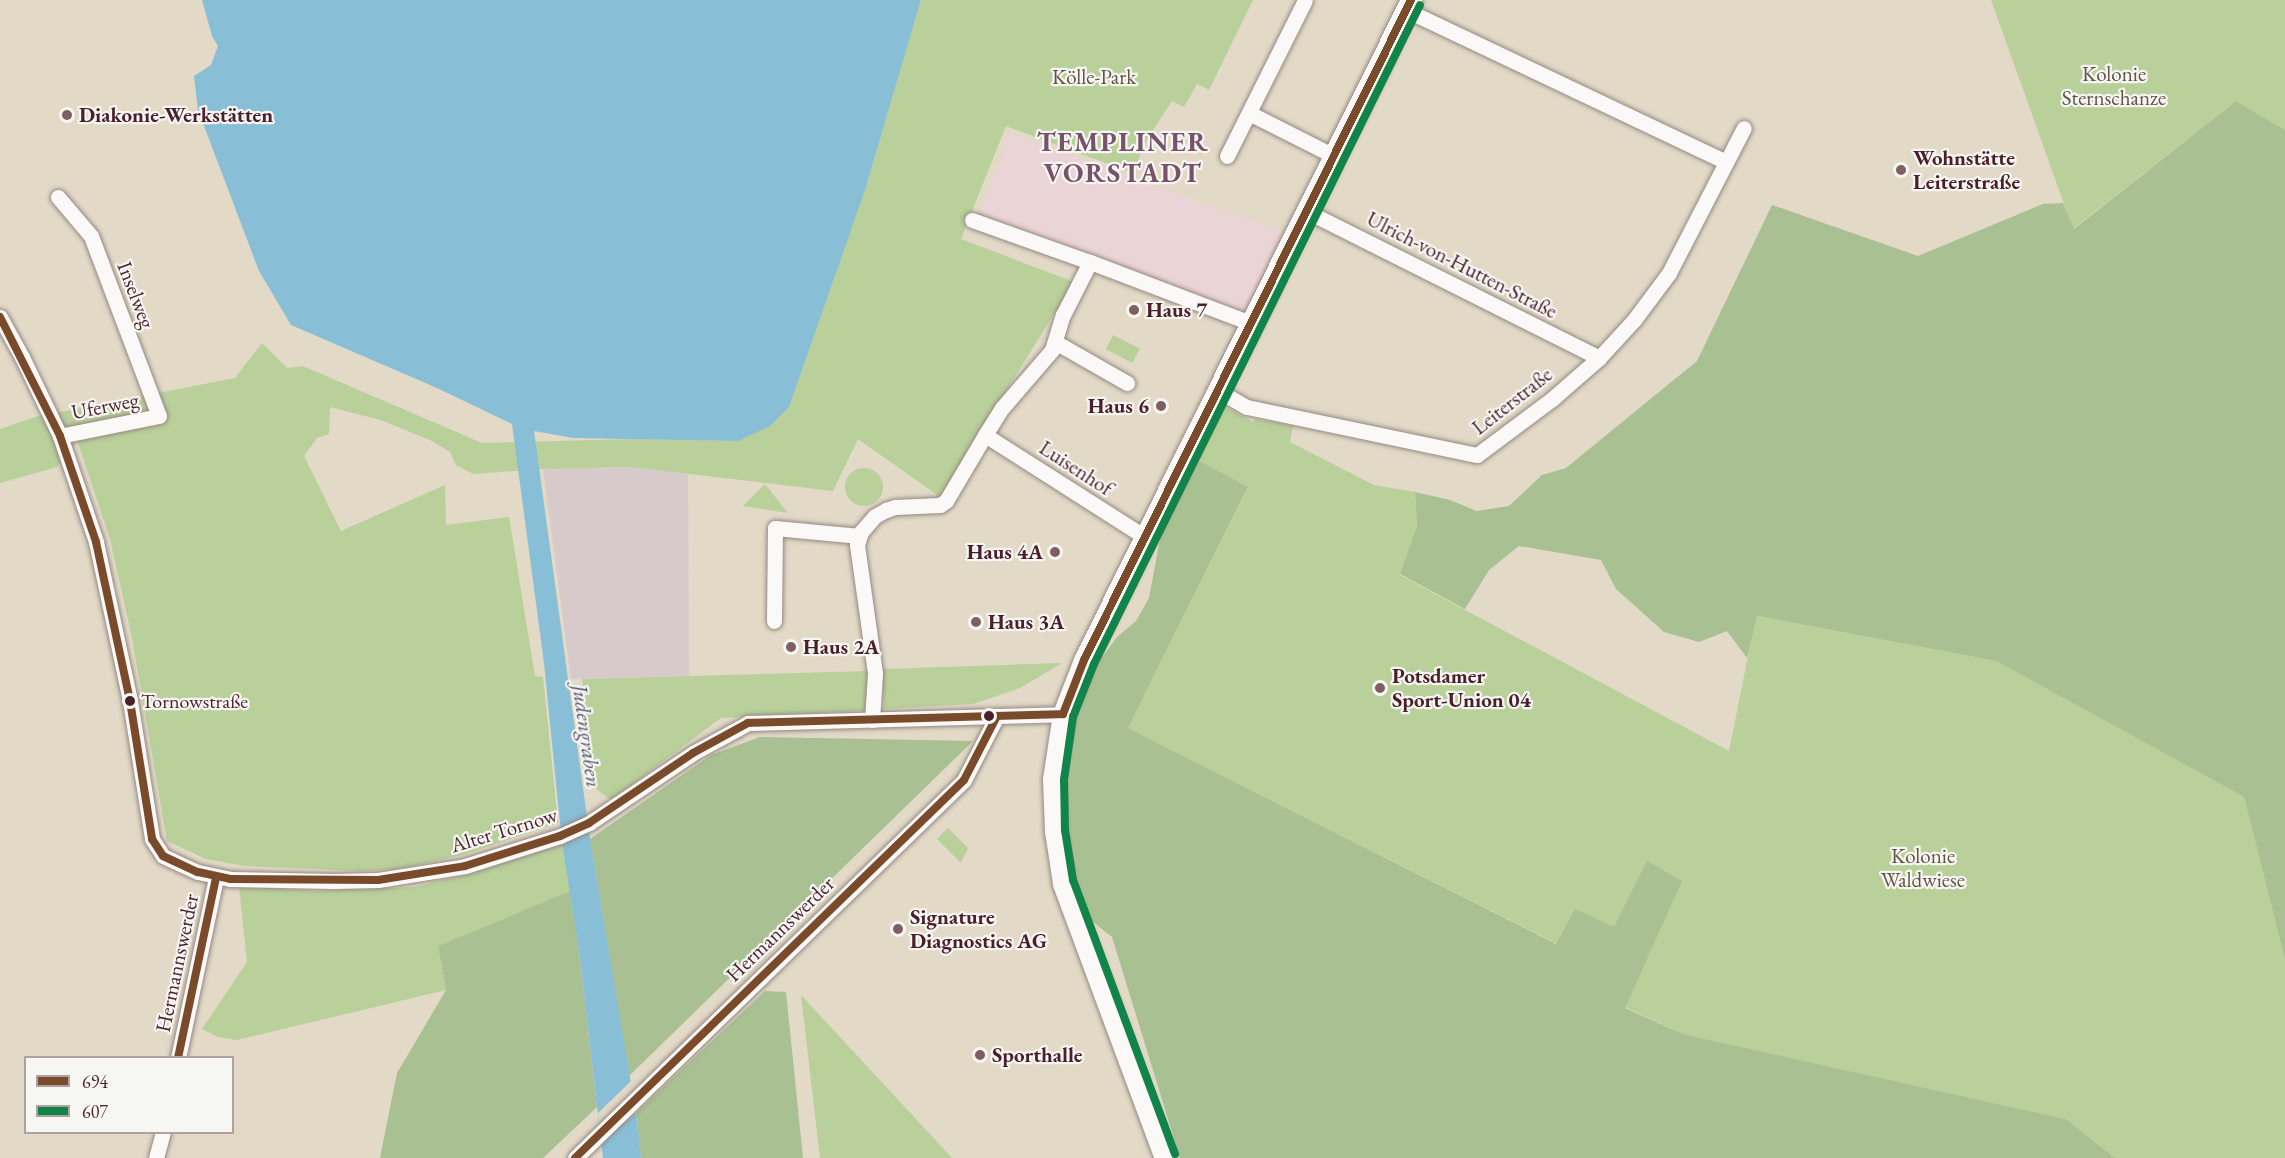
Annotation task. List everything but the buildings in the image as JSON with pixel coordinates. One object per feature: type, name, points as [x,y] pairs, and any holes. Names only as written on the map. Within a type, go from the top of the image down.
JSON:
[{"type":"street","points":[[1227,156],[1305,0]]},
{"type":"street","points":[[1166,1158],[1063,883],[1055,831],[1053,779],[1063,714],[1084,660],[1408,5],[1726,162]]},
{"type":"street","points":[[1249,112],[1334,156]]},
{"type":"street","name":"Leiterstraße","points":[[1217,390],[1247,406],[1478,455],[1552,399],[1599,358],[1634,320],[1669,273],[1744,128]]},
{"type":"street","name":"Inselweg","points":[[58,197],[91,236],[159,416]]},
{"type":"street","name":"Ulrich-von-Hutten-Straße","points":[[1306,211],[1599,358]]},
{"type":"street","points":[[972,220],[1251,323]]},
{"type":"street","points":[[872,720],[875,674],[859,555],[860,536],[868,523],[886,510],[895,507],[939,505],[946,501],[1002,408],[1046,358],[1055,342],[1063,315],[1090,262]]},
{"type":"street","points":[[0,317],[60,436],[85,505],[100,561],[130,701],[152,839],[163,856],[198,872],[216,877]]},
{"type":"street","points":[[1055,342],[1127,383]]},
{"type":"street","name":"Uferweg","points":[[60,436],[159,416]]},
{"type":"street","name":"Luisenhof","points":[[985,435],[1145,537]]},
{"type":"street","points":[[774,621],[775,528],[860,536]]},
{"type":"street","name":"Alter Tornow","points":[[216,877],[289,881],[378,880],[465,866],[560,836],[590,823],[693,753],[748,723],[1063,714]]},
{"type":"street","name":"Hermannswerder","points":[[575,1158],[964,780],[997,716]]},
{"type":"street","name":"Hermannswerder","points":[[178,1056],[216,877]]},
{"type":"street","points":[[156,1158],[162,1134]]},
{"type":"shaded area","points":[[1010,133],[1282,232],[1250,317],[979,219]]},
{"type":"shaded area","points":[[630,467],[688,474],[689,676],[571,679],[543,469]]},
{"type":"green space","name":"Kölle-Park","points":[[921,0],[1253,0],[1209,90],[1197,84],[1184,107],[1172,101],[1146,141],[1133,173],[1006,126],[961,239],[1074,282],[940,497],[858,439],[833,491],[630,467],[543,469],[473,474],[456,465],[450,452],[432,441],[381,420],[330,407],[329,434],[317,438],[304,456],[341,531],[445,485],[446,525],[509,517],[535,676],[543,677],[558,823],[463,855],[398,869],[362,871],[244,866],[206,859],[167,841],[132,638],[110,539],[77,440],[57,467],[0,483],[0,429],[35,417],[235,378],[262,343],[287,368],[303,366],[482,443],[633,439],[738,441],[865,190]]},
{"type":"green space","name":"Kolonie Sternschanze","points":[[1991,0],[2285,0],[2285,130],[2236,101],[2073,229]]},
{"type":"green space","points":[[2236,101],[2285,130],[2285,960],[2244,797],[1996,661],[1757,616],[1747,658],[1727,631],[1699,642],[1664,632],[1616,589],[1601,560],[1519,546],[1489,570],[1465,609],[1400,574],[1417,526],[1415,492],[1450,500],[1477,511],[1509,506],[1542,475],[1566,468],[1697,361],[1772,205],[1918,256],[2043,204],[2063,203],[2074,229]]},
{"type":"green space","points":[[1113,335],[1140,349],[1132,363],[1106,349]]},
{"type":"green space","name":"Kolonie Waldwiese","points":[[1225,407],[1253,422],[1255,419],[1293,426],[1290,442],[1374,485],[1415,492],[1417,526],[1400,575],[1729,751],[1756,616],[1996,661],[2244,797],[2285,960],[2285,1158],[2115,1158],[2066,1119],[1683,1034],[1625,1007],[1635,983],[1128,728],[1248,488],[1199,461]]},
{"type":"green space","points":[[1199,461],[1248,487],[1128,728],[1556,944],[1575,909],[1614,927],[1647,861],[1682,881],[1625,1008],[1683,1034],[2066,1119],[2115,1158],[1180,1158],[1112,937],[1092,921],[1068,855],[1060,813],[1065,748],[1078,710],[1100,660],[1117,637],[1136,621],[1149,598],[1160,539]]},
{"type":"green space","points":[[864,468],[877,474],[883,487],[877,500],[864,506],[851,500],[845,487],[851,474]]},
{"type":"green space","points":[[765,484],[788,513],[743,506]]},
{"type":"green space","points":[[1062,663],[1020,688],[973,704],[884,709],[882,669]]},
{"type":"green space","points":[[869,671],[870,710],[721,718],[611,800],[596,789],[582,679]]},
{"type":"green space","points":[[760,737],[973,741],[629,1076],[590,839],[711,755]]},
{"type":"green space","points":[[948,828],[968,848],[961,863],[937,839]]},
{"type":"green space","points":[[562,843],[570,891],[438,946],[446,990],[237,1040],[218,1037],[202,1029],[247,962],[239,886],[317,891],[414,887],[470,874]]},
{"type":"green space","points":[[570,891],[597,1107],[543,1158],[380,1158],[397,1073],[446,990],[438,946]]},
{"type":"green space","points":[[765,991],[786,992],[803,1158],[641,1158],[636,1113]]},
{"type":"green space","points":[[801,995],[952,1158],[820,1158]]},
{"type":"water","points":[[202,0],[921,0],[865,190],[789,407],[770,426],[738,441],[573,438],[534,431],[590,839],[636,1113],[641,1158],[603,1158],[579,951],[562,843],[544,663],[512,424],[437,388],[291,325],[259,271],[198,110],[194,76],[211,65],[218,46],[212,36]]},
{"type":"pier","points":[[631,1081],[636,1113],[601,1141],[598,1113]]},
{"type":"transit line","name":"694","points":[[1063,714],[1084,660],[1411,0]]},
{"type":"transit line","name":"607","points":[[1175,1154],[1073,880],[1065,830],[1064,780],[1073,717],[1094,664],[1420,5]]},
{"type":"transit line","name":"694","points":[[0,317],[60,436],[96,542],[130,701],[152,839],[163,856],[198,872],[230,879],[378,880],[465,866],[560,836],[589,823],[693,753],[748,723],[1063,714]]},
{"type":"transit line","name":"694","points":[[575,1158],[964,780],[997,716]]},
{"type":"transit line","name":"694","points":[[178,1056],[216,877]]},
{"type":"place","name":"Diakonie-Werkstätten","points":[[67,115]]},
{"type":"place","name":"Wohnstätte Leiterstraße","points":[[1901,170]]},
{"type":"place","name":"Haus 7","points":[[1134,310]]},
{"type":"place","name":"Haus 6","points":[[1161,406]]},
{"type":"place","name":"Haus 4A","points":[[1055,552]]},
{"type":"place","name":"Haus 3A","points":[[976,622]]},
{"type":"place","name":"Haus 2A","points":[[791,647]]},
{"type":"place","name":"Potsdamer Sport-Union 04","points":[[1380,688]]},
{"type":"place","name":"Tornowstraße","points":[[130,701]]},
{"type":"place","name":"Signature Diagnostics AG","points":[[898,929]]},
{"type":"place","name":"Sporthalle","points":[[980,1055]]},
{"type":"district","name":"TEMPLINER VORSTADT","points":[[1123,156]]},
{"type":"water label","name":"Judengraben","points":[[587,736]]}]
